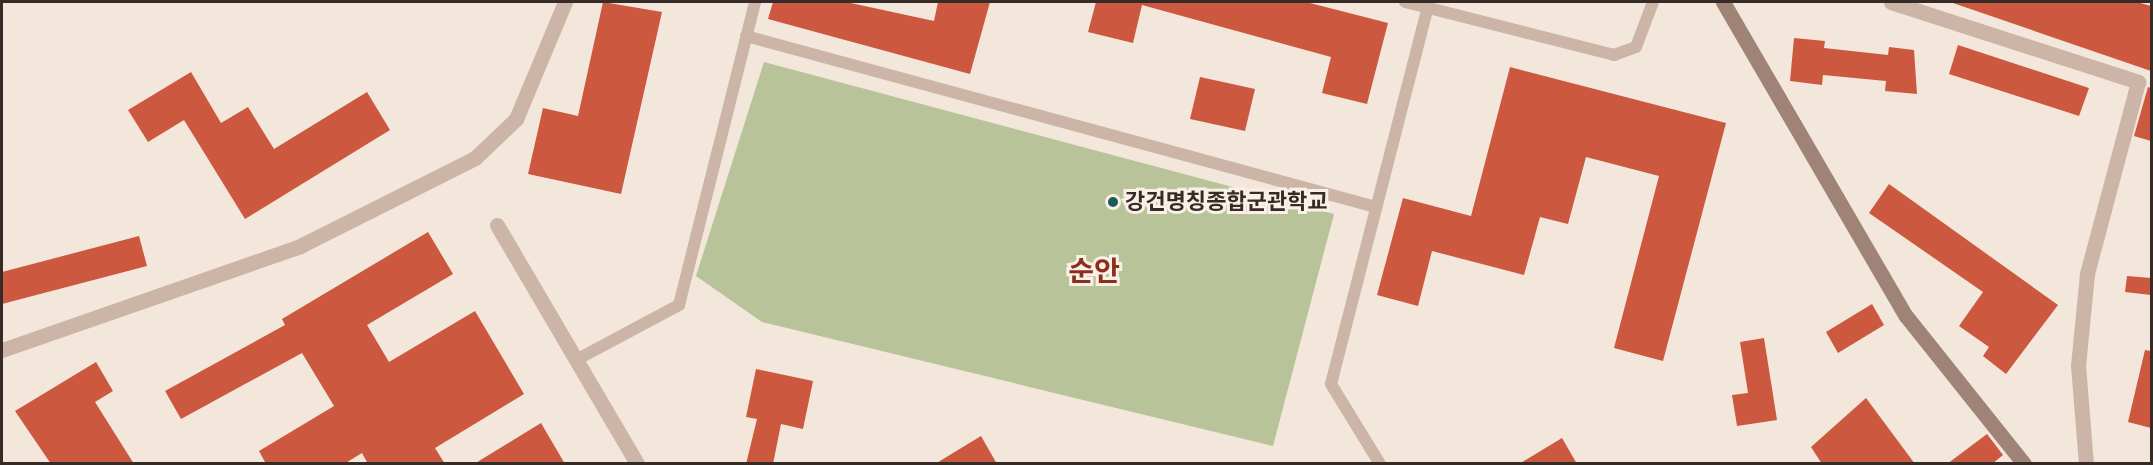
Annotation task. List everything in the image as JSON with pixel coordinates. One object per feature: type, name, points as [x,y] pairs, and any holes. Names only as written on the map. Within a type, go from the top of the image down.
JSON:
[{"type":"street","points":[[2,350],[300,246],[475,158],[516,119],[565,2]]},
{"type":"street","points":[[1723,2],[1906,316],[2024,464]]},
{"type":"street","points":[[1891,2],[2145,84],[2087,274],[2078,365],[2086,464]]},
{"type":"street","points":[[497,225],[637,464]]},
{"type":"lane","points":[[576,360],[679,306],[755,2]]},
{"type":"lane","points":[[1405,2],[1614,55],[1636,47],[1653,2]]},
{"type":"lane","points":[[1380,464],[1331,384],[1428,8]]},
{"type":"lane","points":[[746,36],[1376,207]]},
{"type":"green space","points":[[764,62],[1334,214],[1273,446],[762,322],[696,276]]},
{"type":"building","points":[[603,2],[662,12],[621,194],[528,174],[543,108],[578,116]]},
{"type":"building","points":[[773,2],[846,2],[934,21],[938,2],[990,2],[970,74],[768,19]]},
{"type":"building","points":[[1096,2],[1306,2],[1388,23],[1367,104],[1322,93],[1331,57],[1142,5],[1133,43],[1088,32]]},
{"type":"building","points":[[1950,2],[2137,2],[2151,6],[2151,71]]},
{"type":"building","points":[[1794,38],[1825,41],[1824,48],[1888,55],[1889,47],[1914,50],[1917,94],[1885,91],[1886,81],[1823,75],[1822,85],[1790,81]]},
{"type":"building","points":[[1958,45],[2089,88],[2079,116],[1949,74]]},
{"type":"building","points":[[1510,67],[1726,123],[1663,361],[1614,348],[1659,176],[1586,157],[1568,224],[1540,217],[1524,275],[1432,251],[1418,306],[1377,295],[1403,198],[1471,216]]},
{"type":"building","points":[[191,72],[221,123],[248,107],[274,149],[367,92],[390,130],[245,219],[184,120],[148,142],[128,110]]},
{"type":"building","points":[[1200,77],[1255,89],[1245,131],[1190,119]]},
{"type":"building","points":[[2148,87],[2151,88],[2151,141],[2134,136]]},
{"type":"building","points":[[1889,184],[2058,305],[2006,374],[1983,356],[1989,347],[1959,326],[1983,292],[1869,213]]},
{"type":"building","points":[[428,232],[453,274],[367,325],[389,362],[475,311],[524,394],[435,448],[445,464],[368,464],[362,453],[344,464],[266,464],[259,451],[334,406],[302,353],[181,419],[165,391],[285,325],[282,319]]},
{"type":"building","points":[[139,236],[147,266],[2,304],[2,272]]},
{"type":"building","points":[[2127,276],[2151,278],[2151,295],[2125,292]]},
{"type":"building","points":[[1872,304],[1884,325],[1838,353],[1826,332]]},
{"type":"building","points":[[1764,338],[1777,420],[1737,426],[1732,395],[1748,393],[1740,342]]},
{"type":"building","points":[[2145,350],[2151,351],[2151,428],[2128,422]]},
{"type":"building","points":[[96,362],[113,391],[95,402],[134,464],[51,464],[15,411]]},
{"type":"building","points":[[756,369],[813,381],[803,429],[781,424],[773,464],[746,464],[757,419],[746,417]]},
{"type":"building","points":[[1866,398],[1915,464],[1822,464],[1811,447]]},
{"type":"building","points":[[541,423],[565,464],[474,464]]},
{"type":"building","points":[[1987,434],[2003,455],[1992,464],[1947,464]]},
{"type":"building","points":[[981,436],[997,464],[935,464]]},
{"type":"building","points":[[1562,438],[1577,464],[1519,464]]},
{"type":"place","name":"강건명칭종합군관학교","points":[[1113,202]]},
{"type":"district","name":"순안","points":[[1094,272]]}]
